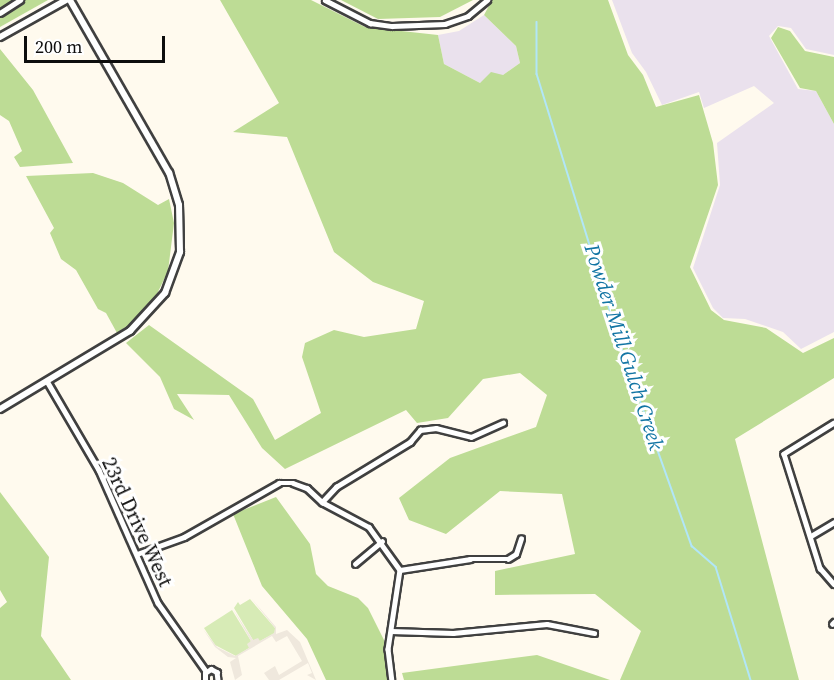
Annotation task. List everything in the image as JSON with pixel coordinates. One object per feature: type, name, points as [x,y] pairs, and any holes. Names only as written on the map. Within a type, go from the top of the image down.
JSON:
[{"type":"street","points":[[0,13],[20,0]]},
{"type":"street","points":[[0,37],[68,0],[168,173],[179,205],[181,238],[171,281],[152,310],[130,331],[0,409]]},
{"type":"street","points":[[325,0],[370,23],[392,26],[452,22],[468,16],[487,0]]},
{"type":"street","name":"23rd Drive West","points":[[46,381],[99,470],[158,603],[206,671],[217,672],[218,680]]},
{"type":"street","points":[[322,502],[336,487],[410,442],[420,430],[436,428],[471,436],[503,423]]},
{"type":"street","points":[[834,423],[784,454],[820,567],[834,584]]},
{"type":"street","points":[[137,554],[184,537],[279,483],[292,483],[307,488],[322,502],[369,527],[382,541],[400,570],[388,649],[392,680]]},
{"type":"street","points":[[811,536],[834,522]]},
{"type":"street","points":[[400,570],[470,559],[508,560],[516,554],[521,539]]},
{"type":"street","points":[[355,564],[382,541]]},
{"type":"street","points":[[391,631],[453,633],[547,624],[594,633]]},
{"type":"street","points":[[205,680],[206,671]]},
{"type":"shaded area","points":[[612,0],[834,0],[834,55],[806,49],[791,28],[778,26],[769,36],[798,89],[816,91],[834,124],[834,332],[801,349],[783,332],[745,319],[723,318],[713,308],[693,268],[720,185],[717,143],[774,103],[754,86],[704,108],[699,92],[662,105],[646,72],[632,53]]},
{"type":"shaded area","points":[[484,15],[516,46],[520,63],[503,75],[480,83],[444,64],[438,35],[459,31]]},
{"type":"shaded area","points":[[251,598],[276,627],[276,634],[287,630],[300,642],[316,680],[307,675],[312,673],[308,663],[279,680],[269,680],[264,673],[275,666],[279,675],[302,661],[287,636],[276,642],[272,636],[238,656],[242,675],[235,680],[230,662],[236,658],[228,657],[215,647],[203,629],[217,647],[235,656],[249,648],[247,644],[251,641],[233,609],[253,640],[258,638],[260,641],[274,633],[275,628]]},
{"type":"green space","points":[[0,0],[48,0],[0,27]]},
{"type":"green space","points":[[220,0],[311,0],[365,27],[438,35],[444,64],[480,83],[491,72],[503,75],[520,63],[516,46],[484,15],[492,0],[608,0],[628,55],[643,75],[656,107],[699,95],[713,143],[718,185],[690,267],[711,310],[724,320],[766,328],[803,353],[834,338],[834,378],[735,439],[799,680],[620,680],[641,631],[595,594],[495,595],[495,571],[575,554],[562,494],[500,491],[446,534],[409,520],[399,498],[450,458],[536,427],[547,395],[520,373],[483,379],[448,418],[417,423],[406,410],[285,469],[262,448],[229,395],[177,394],[194,420],[174,409],[160,377],[126,343],[149,325],[253,399],[275,440],[321,413],[302,357],[305,343],[334,330],[364,337],[416,329],[424,301],[373,282],[334,252],[287,137],[233,132],[279,103]]},
{"type":"green space","points":[[341,0],[473,0],[440,17],[378,19]]},
{"type":"green space","points":[[778,27],[790,31],[805,51],[834,57],[834,124],[816,91],[800,88],[771,38]]},
{"type":"green space","points":[[0,49],[33,90],[73,163],[20,167],[14,157],[22,151],[9,121],[0,115]]},
{"type":"green space","points":[[93,173],[123,183],[158,205],[169,199],[174,223],[168,271],[157,294],[137,319],[117,333],[106,313],[98,309],[76,270],[61,259],[50,233],[54,228],[26,176]]},
{"type":"green space","points":[[0,492],[49,557],[41,636],[71,680],[0,680],[0,608],[7,602],[0,590]]},
{"type":"green space","points":[[276,497],[310,544],[316,574],[328,586],[358,598],[368,608],[384,640],[388,680],[326,680],[307,639],[262,586],[233,514]]},
{"type":"green space","points":[[250,599],[275,628],[275,633],[260,641],[253,640],[234,608],[238,602],[240,605]]},
{"type":"green space","points":[[232,610],[251,641],[249,648],[236,656],[215,645],[204,628]]},
{"type":"green space","points":[[537,655],[610,680],[404,680],[402,673]]},
{"type":"waterway","name":"Powder Mill Gulch Creek","points":[[537,22],[537,74],[624,355],[692,546],[716,567],[751,680]]}]
